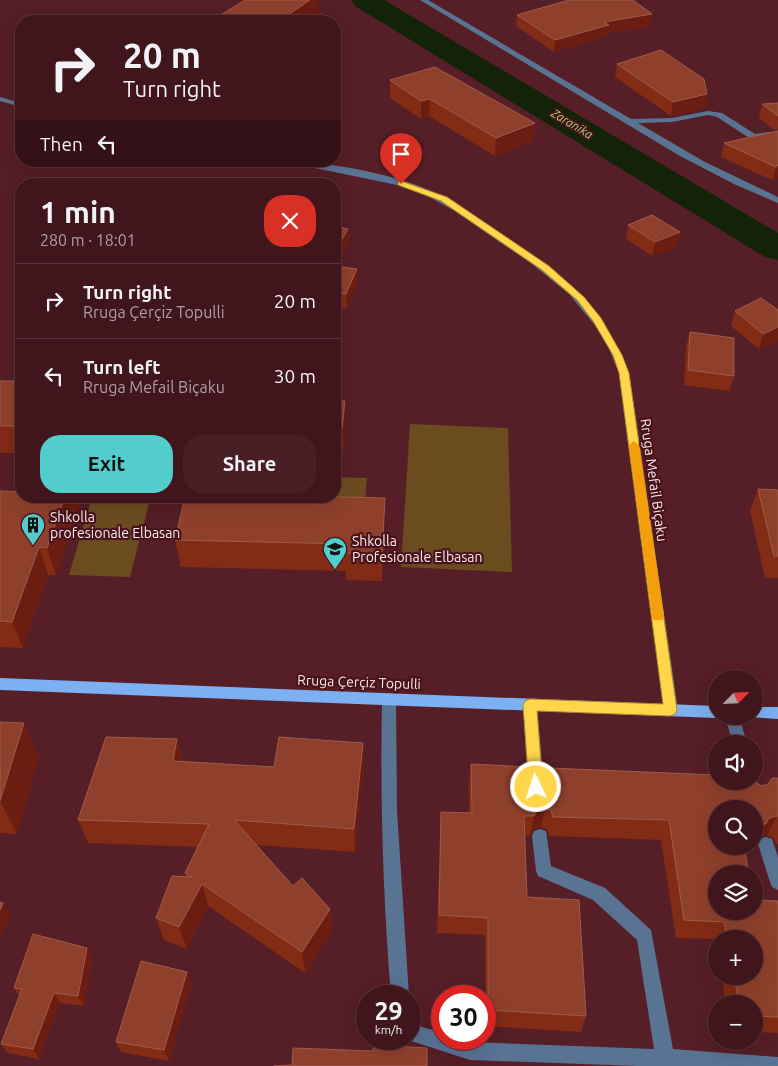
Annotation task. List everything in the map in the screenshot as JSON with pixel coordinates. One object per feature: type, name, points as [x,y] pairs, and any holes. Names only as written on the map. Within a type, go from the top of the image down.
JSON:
[{"type":"main road","name":"Rruga Çerçiz Topulli","points":[[0,684],[708,712]]},
{"type":"main road","points":[[763,713],[778,713]]},
{"type":"street","points":[[423,0],[630,121],[651,136],[729,179],[778,200]]},
{"type":"street","points":[[0,99],[15,103]]},
{"type":"street","points":[[630,121],[672,120],[714,114],[754,137],[778,134]]},
{"type":"street","name":"Rruga Mefail Biçaku","points":[[317,167],[415,187],[444,199],[546,268],[580,298],[598,320],[617,355],[624,373],[670,710]]},
{"type":"street","points":[[389,699],[391,865],[399,985]]},
{"type":"street","points":[[530,705],[536,787]]},
{"type":"street","points":[[540,836],[544,871],[599,894],[645,936],[666,1058]]},
{"type":"street","points":[[766,844],[778,882]]},
{"type":"street","points":[[421,1035],[470,1051],[666,1058],[778,1066]]},
{"type":"shaded area","points":[[410,424],[508,428],[512,572],[401,567]]},
{"type":"shaded area","points":[[341,477],[367,478],[364,510],[284,503],[341,503]]},
{"type":"shaded area","points":[[90,503],[149,503],[130,577],[69,575]]},
{"type":"building","points":[[245,0],[310,0],[288,15],[221,15]]},
{"type":"building","points":[[569,0],[633,0],[652,14],[604,22],[609,25],[555,40],[517,15]]},
{"type":"building","points":[[661,50],[704,79],[707,94],[673,102],[617,64]]},
{"type":"building","points":[[435,67],[535,123],[496,138],[430,99],[421,101],[390,80]]},
{"type":"building","points":[[778,103],[778,116],[762,104]]},
{"type":"building","points":[[778,131],[778,165],[776,167],[724,143]]},
{"type":"building","points":[[652,215],[680,232],[655,242],[628,225]]},
{"type":"building","points":[[341,227],[348,229],[341,241]]},
{"type":"building","points":[[341,267],[357,269],[346,294],[341,294]]},
{"type":"building","points":[[761,298],[778,310],[778,327],[763,334],[735,311]]},
{"type":"building","points":[[690,332],[734,338],[734,376],[688,370]]},
{"type":"building","points":[[0,381],[15,381],[15,426],[0,426]]},
{"type":"building","points":[[341,401],[345,401],[342,428]]},
{"type":"building","points":[[758,489],[778,490],[778,556],[774,556]]},
{"type":"building","points":[[0,491],[15,492],[15,503],[63,503],[47,548],[39,547],[12,622],[0,621]]},
{"type":"building","points":[[341,497],[385,498],[382,554],[345,553],[346,544],[175,540],[183,503],[341,503]]},
{"type":"building","points":[[0,722],[24,723],[0,801]]},
{"type":"building","points":[[106,737],[177,739],[173,761],[274,767],[279,737],[363,743],[354,829],[234,820],[293,886],[302,878],[330,909],[302,952],[202,884],[179,927],[156,918],[172,876],[192,877],[185,873],[209,824],[78,820]]},
{"type":"building","points":[[471,764],[530,767],[533,773],[539,776],[546,774],[550,768],[708,775],[708,790],[763,790],[763,786],[768,784],[772,778],[778,778],[778,816],[769,818],[766,824],[763,824],[763,800],[708,800],[708,855],[746,855],[747,865],[708,865],[708,920],[763,920],[763,900],[778,901],[778,1017],[763,1016],[763,995],[737,995],[736,985],[763,985],[763,930],[725,930],[724,922],[684,920],[669,820],[553,817],[551,810],[545,808],[537,810],[534,816],[524,816],[527,897],[579,900],[586,1016],[496,1010],[496,985],[488,985],[488,918],[439,915],[441,812],[472,813]]},
{"type":"building","points":[[33,934],[87,948],[78,996],[54,993],[33,1049],[1,1044],[22,989],[14,988]]},
{"type":"building","points":[[141,961],[187,972],[164,1050],[116,1042]]},
{"type":"building","points":[[293,1048],[373,1051],[421,1050],[421,1048],[427,1048],[427,1066],[274,1066],[292,1065]]},
{"type":"waterway","name":"Zaranika","points":[[365,0],[778,249]]},
{"type":"slow traffic","points":[[634,445],[658,616]]},
{"type":"place","name":"Shkolla profesionale Elbasan","points":[[33,546]]},
{"type":"place","name":"Shkolla Profesionale Elbasan","points":[[335,570]]},
{"type":"route","points":[[401,184],[415,187],[444,199],[546,268],[580,298],[598,320],[617,355],[624,373],[670,710],[530,705],[536,787]]}]
